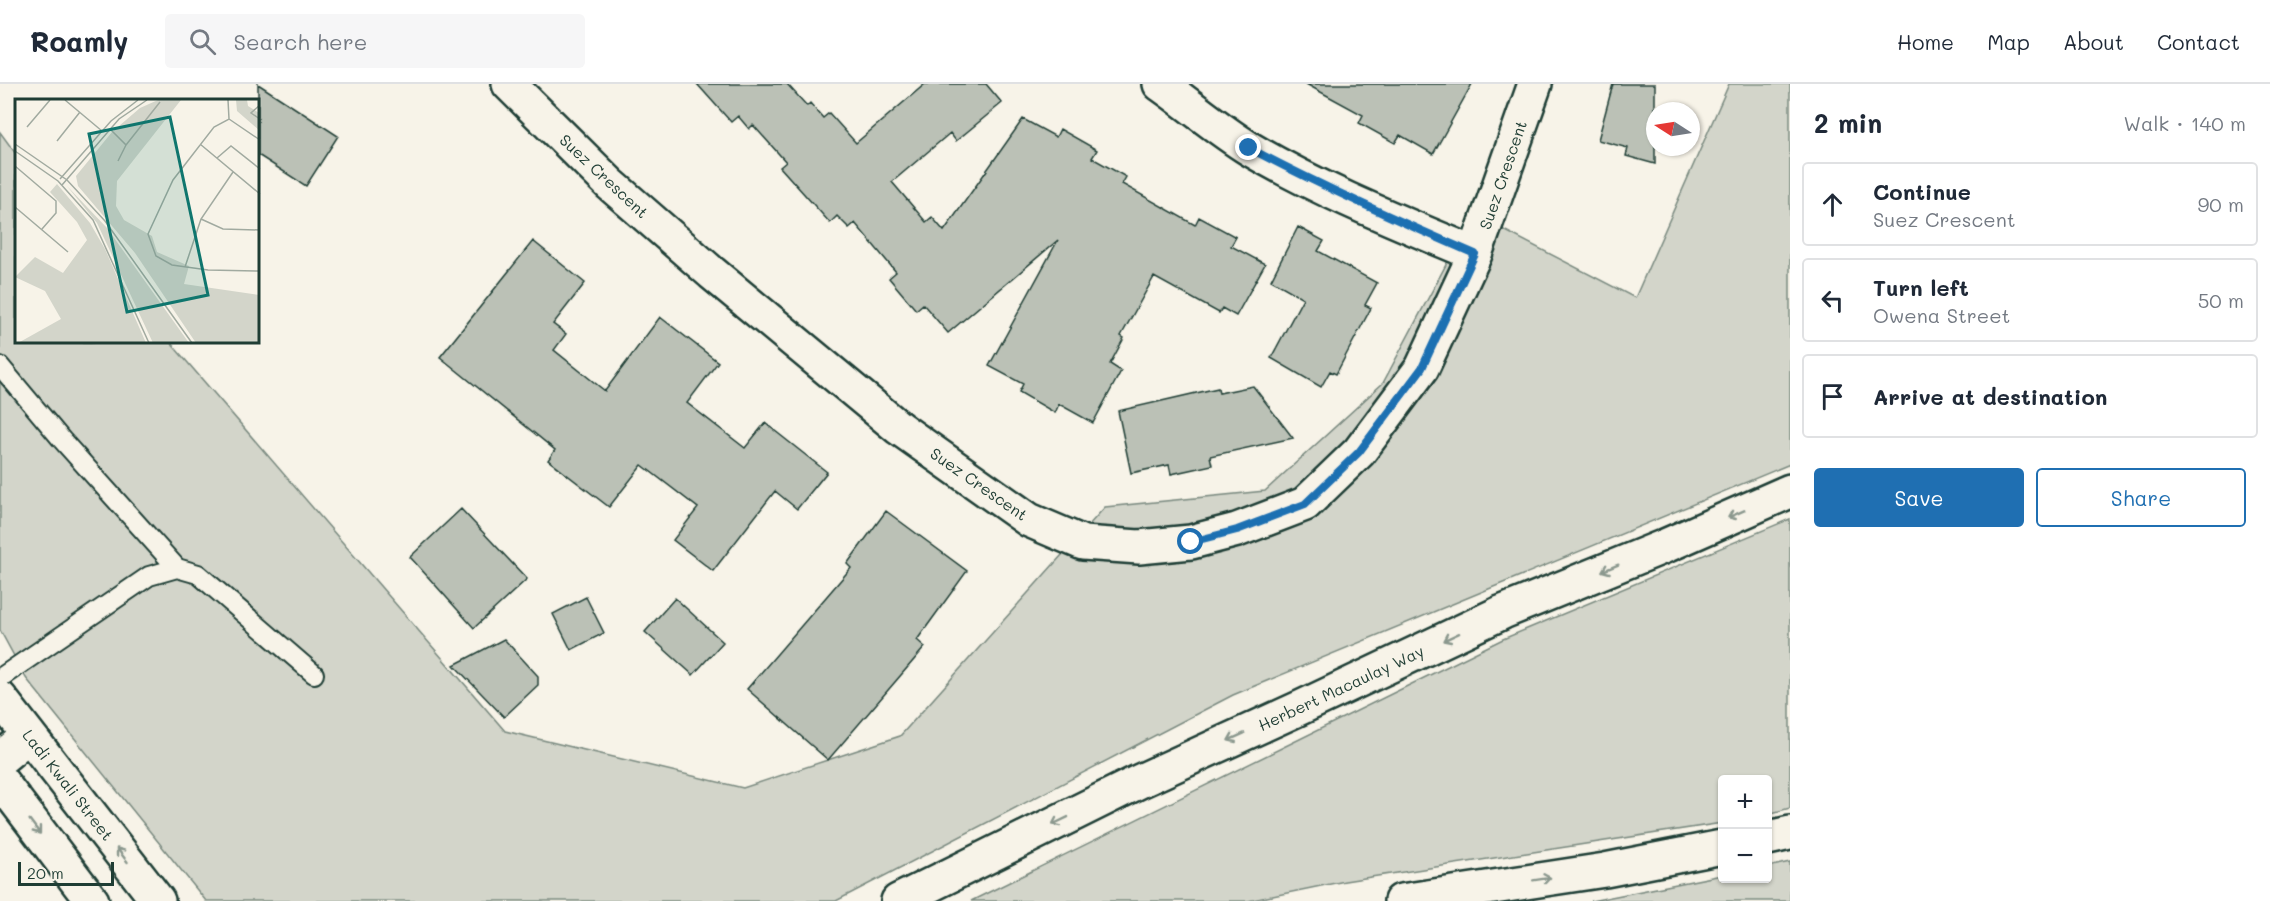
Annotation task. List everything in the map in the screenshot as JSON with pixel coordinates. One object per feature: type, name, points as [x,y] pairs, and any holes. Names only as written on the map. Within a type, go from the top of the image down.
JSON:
[{"type":"street","name":"Suez Crescent","points":[[509,84],[610,184],[712,273],[899,428],[1029,520],[1083,543],[1139,547],[1191,542],[1237,530],[1305,504],[1359,452],[1422,368],[1475,254],[1535,84]]},
{"type":"street","points":[[1160,84],[1249,148],[1269,159],[1373,210],[1475,254]]},
{"type":"street","name":"Herbert Macaulay Way","points":[[898,901],[1140,781],[1302,708],[1503,612],[1665,546],[1790,490]]},
{"type":"street","name":"Ladi Kwali Street","points":[[0,698],[158,901]]},
{"type":"street","points":[[0,759],[29,735]]},
{"type":"street","points":[[0,780],[92,901]]},
{"type":"street","points":[[1772,837],[1790,833]]},
{"type":"street","points":[[1401,901],[1605,870],[1718,848]]},
{"type":"lane","points":[[0,366],[62,440],[177,568]]},
{"type":"lane","points":[[0,678],[149,576],[177,568],[198,574],[314,674]]},
{"type":"shaded area","points":[[1729,84],[1790,84],[1790,464],[1233,695],[836,901],[206,901],[26,678],[0,630],[0,132],[15,153],[15,344],[172,344],[505,731],[743,788],[900,736],[1105,507],[1265,491],[1383,383],[1473,214],[1635,298],[1697,156],[1700,156],[1700,150]]},
{"type":"shaded area","points":[[1790,519],[1790,808],[1772,813],[1772,775],[1718,775],[1718,824],[1345,881],[1248,901],[971,901],[1503,639]]},
{"type":"shaded area","points":[[1790,862],[1790,901],[1591,901],[1718,876],[1718,883],[1772,883],[1772,866]]},
{"type":"building","points":[[258,84],[338,136],[306,186],[260,156],[260,99],[258,99]]},
{"type":"building","points":[[697,84],[787,84],[807,106],[810,103],[823,118],[829,113],[856,143],[925,84],[986,84],[1002,103],[956,141],[950,133],[892,182],[926,222],[932,217],[944,231],[1023,119],[1056,137],[1060,129],[1097,150],[1092,158],[1126,177],[1122,184],[1195,225],[1199,217],[1236,237],[1231,246],[1265,264],[1236,316],[1222,308],[1219,313],[1154,277],[1121,336],[1124,338],[1110,364],[1121,371],[1093,423],[1059,404],[1055,413],[1019,392],[1023,384],[989,366],[1058,240],[948,333],[923,304],[916,310],[889,278],[896,272],[855,223],[849,228],[837,216],[830,223],[780,167],[786,162],[753,125],[749,129],[738,116],[731,122]]},
{"type":"building","points":[[1306,84],[1472,84],[1433,154],[1400,135],[1395,143],[1359,123],[1363,115]]},
{"type":"building","points":[[1613,84],[1655,84],[1655,102],[1646,102],[1646,156],[1655,156],[1655,164],[1626,156],[1628,148],[1598,140]]},
{"type":"building","points":[[1298,227],[1324,241],[1318,251],[1377,283],[1365,305],[1371,308],[1336,374],[1330,371],[1321,387],[1271,358],[1303,298],[1271,280]]},
{"type":"building","points":[[533,241],[585,283],[553,324],[566,334],[554,350],[605,391],[660,317],[718,362],[687,403],[745,448],[765,423],[827,472],[797,509],[775,491],[713,571],[673,540],[698,508],[642,465],[609,507],[548,460],[555,450],[440,357]]},
{"type":"building","points":[[1253,386],[1293,438],[1210,456],[1212,465],[1171,474],[1169,465],[1131,473],[1118,411],[1218,388],[1219,393]]},
{"type":"building","points":[[461,509],[527,579],[474,628],[410,557]]},
{"type":"building","points":[[886,511],[967,571],[917,640],[925,647],[828,760],[747,689],[851,568],[847,564]]},
{"type":"building","points":[[586,597],[604,633],[571,650],[553,614]]},
{"type":"building","points":[[675,598],[723,642],[693,675],[645,632]]},
{"type":"building","points":[[504,639],[538,676],[538,685],[504,717],[454,665]]},
{"type":"route","points":[[1191,542],[1237,530],[1305,504],[1359,452],[1422,368],[1475,254],[1311,181],[1249,148]]}]
